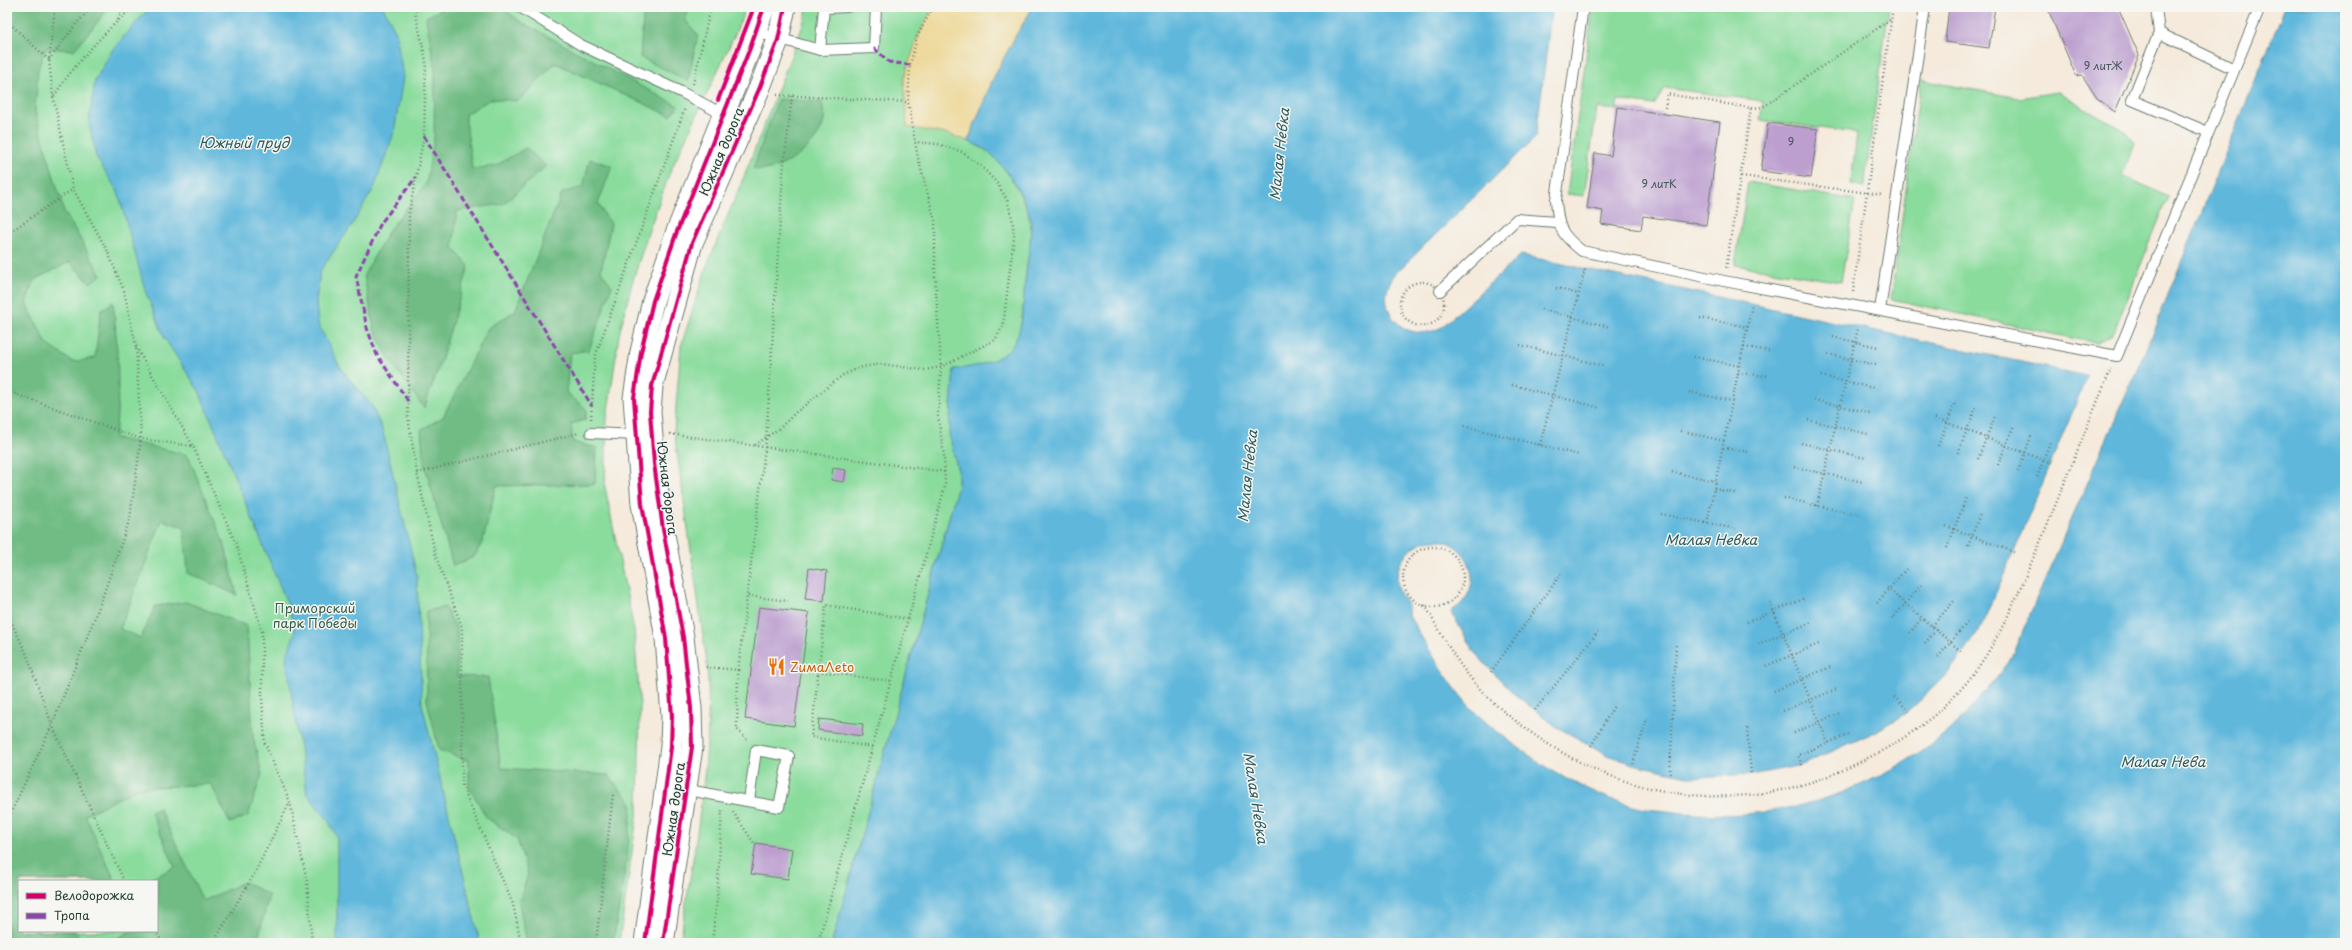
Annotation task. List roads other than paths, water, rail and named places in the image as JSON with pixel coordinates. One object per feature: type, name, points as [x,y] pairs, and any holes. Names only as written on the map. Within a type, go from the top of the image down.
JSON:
[{"type":"street","name":"Южная дорога","points":[[652,434],[634,398],[641,352],[653,301],[676,234],[724,115],[764,7]]},
{"type":"street","name":"Южная дорога","points":[[645,943],[676,788],[692,747],[691,708],[687,675],[682,637],[663,529],[652,434],[652,386],[692,243],[778,40],[785,7]]},
{"type":"street","name":"Южная дорога","points":[[663,943],[676,788]]},
{"type":"lane","points":[[520,7],[581,45],[690,97],[743,125]]},
{"type":"lane","points":[[820,50],[824,8],[847,7]]},
{"type":"lane","points":[[756,32],[778,40],[820,50],[874,48],[876,7]]},
{"type":"lane","points":[[1583,7],[1556,200],[1558,222],[1565,238],[1582,251],[1724,281],[2117,356],[2260,7]]},
{"type":"lane","points":[[1880,310],[1925,7]]},
{"type":"lane","points":[[2156,7],[2158,33],[2132,100],[2208,132]]},
{"type":"lane","points":[[2158,33],[2234,69]]},
{"type":"lane","points":[[1440,291],[1517,219],[1558,222]]},
{"type":"lane","points":[[591,433],[652,434]]},
{"type":"lane","points":[[676,788],[779,807],[789,756],[756,750],[749,801]]},
{"type":"water","name":"Южный пруд","points":[[150,7],[383,7],[396,32],[403,77],[394,133],[374,188],[352,225],[320,271],[316,302],[318,324],[340,367],[372,406],[383,432],[417,577],[422,704],[480,943],[337,943],[337,837],[328,820],[307,794],[286,658],[295,632],[289,608],[199,391],[165,339],[146,293],[118,192],[96,157],[89,122],[95,81],[113,49]]},
{"type":"water","name":"Малая Невка","points":[[1033,7],[1552,7],[1536,137],[1397,272],[1389,285],[1386,297],[1388,309],[1394,320],[1403,328],[1415,332],[1428,332],[1442,327],[1521,255],[2087,376],[2014,552],[1978,633],[1949,672],[1909,711],[1875,732],[1802,765],[1757,774],[1692,777],[1633,764],[1610,756],[1557,727],[1513,693],[1473,651],[1451,611],[1463,602],[1471,585],[1471,570],[1463,554],[1450,543],[1436,540],[1422,542],[1410,550],[1402,561],[1397,575],[1399,590],[1408,605],[1408,614],[1444,673],[1460,695],[1488,724],[1523,751],[1550,769],[1594,792],[1625,804],[1651,810],[1701,814],[1735,814],[1768,811],[1800,805],[1832,796],[1862,784],[1892,769],[1922,751],[1947,732],[1980,699],[2009,662],[2144,354],[2285,7],[2345,7],[2345,943],[832,943],[958,485],[958,471],[949,434],[954,369],[979,365],[1004,354],[1015,341],[1020,328],[1023,313],[1030,238],[1030,215],[1022,196],[1004,168],[987,151],[968,141],[992,81],[1016,35]]},
{"type":"place","name":"ZимаЛеtо","points":[[777,666]]},
{"type":"park label","name":"Приморский парк Победы","points":[[315,614]]},
{"type":"water label","name":"Малая Нева","points":[[2163,761]]}]
